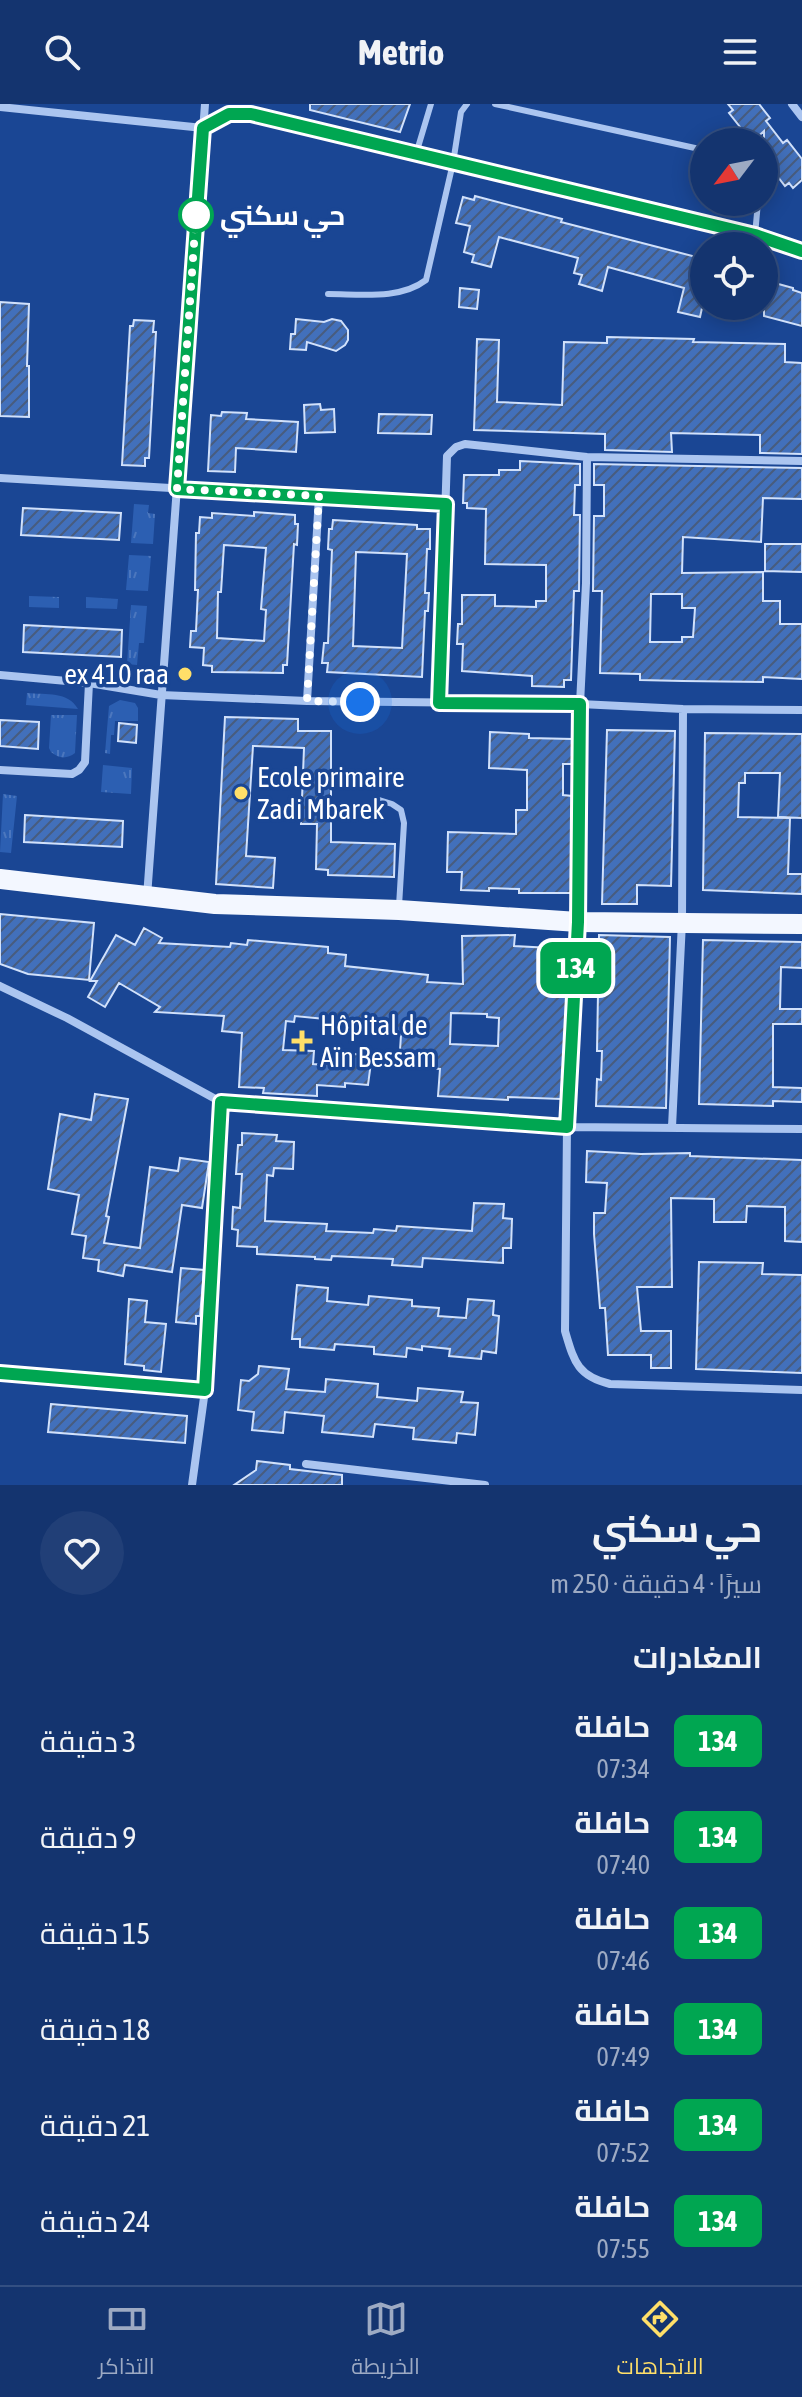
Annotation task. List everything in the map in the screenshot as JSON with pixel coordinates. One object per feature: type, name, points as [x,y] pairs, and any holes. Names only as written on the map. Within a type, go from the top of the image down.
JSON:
[{"type":"main road","points":[[0,879],[215,904],[399,910],[578,922],[802,924]]},
{"type":"street","points":[[147,897],[205,104]]},
{"type":"street","points":[[792,104],[802,117]]},
{"type":"street","points":[[0,107],[203,128],[229,114],[251,114],[742,232]]},
{"type":"street","points":[[778,243],[802,251]]},
{"type":"street","points":[[439,703],[447,456],[456,447],[465,444],[587,457],[802,461]]},
{"type":"street","points":[[587,457],[578,922],[567,1127],[565,1331],[574,1359],[582,1372],[593,1380],[610,1384],[802,1390]]},
{"type":"street","points":[[0,478],[446,504]]},
{"type":"street","points":[[307,701],[319,496]]},
{"type":"street","points":[[0,675],[89,683],[161,695],[307,701],[802,710]]},
{"type":"street","points":[[0,770],[72,774],[79,770],[85,762],[89,683]]},
{"type":"street","points":[[672,1127],[682,922],[683,709]]},
{"type":"street","points":[[0,986],[67,1018],[221,1102],[567,1127],[802,1129]]},
{"type":"street","points":[[192,1485],[205,1390],[221,1102]]},
{"type":"street","points":[[0,1373],[205,1390]]},
{"type":"street","points":[[306,1464],[485,1485]]},
{"type":"lane","points":[[416,154],[431,104]]},
{"type":"lane","points":[[328,294],[402,293],[426,280],[453,163],[461,112],[467,104]]},
{"type":"lane","points":[[495,104],[690,147]]},
{"type":"lane","points":[[376,799],[401,810],[404,823],[399,910]]},
{"type":"green space","points":[[134,504],[149,505],[148,513],[155,514],[153,544],[131,543]]},
{"type":"green space","points":[[129,555],[151,556],[148,591],[126,590]]},
{"type":"green space","points":[[29,596],[59,597],[59,608],[29,607]]},
{"type":"green space","points":[[86,597],[118,599],[117,609],[86,608]]},
{"type":"green space","points":[[131,605],[147,606],[144,643],[139,643],[137,665],[127,664]]},
{"type":"green space","points":[[27,693],[62,697],[78,709],[26,705]]},
{"type":"green space","points":[[120,700],[135,703],[138,721],[115,721],[110,754],[105,753],[109,706]]},
{"type":"green space","points":[[51,715],[77,715],[75,753],[72,755],[60,757],[51,752]]},
{"type":"green space","points":[[103,765],[132,768],[131,794],[101,792]]},
{"type":"green space","points":[[3,794],[17,796],[11,853],[0,852]]},
{"type":"building","points":[[310,104],[410,104],[400,132],[310,110]]},
{"type":"building","points":[[728,104],[759,104],[770,118],[766,121],[771,128],[741,128],[729,113],[733,110]]},
{"type":"building","points":[[778,137],[783,143],[787,140],[802,159],[802,180],[793,188],[789,183],[785,186],[778,177]]},
{"type":"building","points":[[475,196],[690,255],[690,315],[678,312],[684,288],[608,267],[602,291],[579,284],[582,275],[574,273],[578,258],[499,237],[491,267],[472,262],[474,255],[464,252],[470,226],[456,223],[463,197],[474,200]]},
{"type":"building","points":[[778,284],[802,293],[802,326],[778,320]]},
{"type":"building","points":[[460,288],[479,290],[477,309],[459,307]]},
{"type":"building","points":[[0,302],[29,304],[29,417],[0,416]]},
{"type":"building","points":[[296,319],[341,321],[348,330],[348,340],[336,351],[307,342],[306,350],[290,349]]},
{"type":"building","points":[[134,320],[154,321],[153,332],[156,332],[149,458],[145,458],[145,466],[122,465],[130,326],[133,326]]},
{"type":"building","points":[[607,337],[785,344],[785,362],[802,363],[802,454],[760,453],[760,435],[671,433],[672,452],[605,450],[605,434],[474,430],[477,339],[499,340],[497,402],[562,405],[564,342],[607,343]]},
{"type":"building","points":[[320,404],[321,410],[334,409],[335,432],[305,433],[304,405]]},
{"type":"building","points":[[222,412],[247,413],[246,419],[298,422],[296,452],[236,448],[235,472],[208,471],[211,415],[221,416]]},
{"type":"building","points":[[379,414],[432,415],[431,434],[378,433]]},
{"type":"building","points":[[520,461],[580,464],[580,485],[575,485],[574,515],[580,515],[579,591],[574,591],[571,680],[564,680],[564,687],[532,686],[532,676],[462,671],[463,644],[457,644],[458,624],[462,624],[462,595],[495,595],[495,606],[536,607],[536,601],[546,601],[546,565],[485,564],[486,509],[467,508],[467,503],[463,503],[464,475],[499,475],[499,470],[520,470]]},
{"type":"building","points":[[594,464],[802,468],[802,499],[763,498],[761,542],[683,537],[682,573],[763,572],[763,601],[780,601],[780,624],[802,624],[802,679],[763,677],[763,682],[640,680],[640,674],[600,673],[602,591],[593,591],[594,516],[604,516],[604,485],[594,485]],"holes":[[[651,594],[682,594],[682,608],[695,608],[693,637],[682,637],[682,642],[650,642]]]},
{"type":"building","points":[[23,508],[121,513],[119,540],[21,535]]},
{"type":"building","points":[[254,512],[295,515],[295,524],[298,524],[297,545],[294,544],[287,665],[283,665],[283,673],[212,672],[212,666],[203,665],[204,648],[190,647],[191,631],[196,631],[196,533],[199,533],[200,517],[212,518],[212,513],[254,516]],"holes":[[[224,545],[266,548],[261,609],[266,610],[264,641],[217,638],[218,592],[221,592]]]},
{"type":"building","points":[[333,520],[417,525],[417,529],[430,529],[425,593],[429,593],[428,611],[425,611],[422,677],[327,672],[328,663],[322,663],[324,643],[328,643],[332,550],[328,549],[329,529],[332,529]],"holes":[[[356,552],[407,554],[402,648],[353,646]]]},
{"type":"building","points":[[765,544],[802,544],[802,572],[765,571]]},
{"type":"building","points":[[24,625],[122,630],[121,657],[23,652]]},
{"type":"building","points":[[225,717],[298,719],[298,731],[331,731],[331,842],[395,844],[394,877],[328,875],[328,870],[316,869],[317,824],[301,824],[304,748],[253,746],[246,856],[275,858],[273,888],[216,884]]},
{"type":"building","points":[[0,720],[39,722],[38,749],[0,746]]},
{"type":"building","points":[[119,723],[137,725],[136,743],[118,741]]},
{"type":"building","points":[[607,730],[675,731],[671,886],[637,885],[637,904],[602,904]]},
{"type":"building","points":[[490,732],[529,734],[529,738],[573,739],[572,764],[563,764],[563,795],[572,796],[571,893],[519,893],[519,889],[489,888],[489,891],[461,890],[462,872],[447,872],[448,832],[516,834],[516,810],[527,810],[527,770],[489,768]]},
{"type":"building","points":[[705,733],[802,734],[802,818],[778,817],[780,773],[745,773],[745,783],[739,783],[738,817],[790,818],[788,874],[802,874],[802,894],[703,890]]},
{"type":"building","points":[[25,815],[123,821],[122,847],[24,842]]},
{"type":"building","points":[[0,914],[94,923],[89,980],[28,974],[0,964]]},
{"type":"building","points":[[144,928],[162,938],[159,943],[230,947],[231,943],[247,945],[248,940],[328,947],[328,953],[346,955],[345,966],[428,975],[427,982],[463,984],[462,936],[515,935],[514,946],[570,949],[561,1099],[438,1096],[440,1069],[399,1065],[401,1035],[355,1030],[355,1022],[295,1016],[294,1022],[286,1021],[283,1050],[314,1051],[313,1064],[351,1067],[352,1054],[372,1055],[368,1085],[317,1085],[317,1096],[263,1093],[264,1088],[239,1087],[242,1033],[222,1031],[224,1016],[155,1012],[160,1007],[119,983],[105,1007],[88,997],[97,981],[90,981],[116,935],[135,945]],"holes":[[[451,1013],[487,1014],[487,1017],[499,1018],[498,1046],[450,1044]]]},
{"type":"building","points":[[599,935],[670,937],[666,1108],[596,1106],[602,1051],[597,1051]]},
{"type":"building","points":[[703,940],[802,942],[802,968],[781,967],[780,1009],[802,1009],[802,1024],[773,1024],[773,1087],[802,1088],[802,1102],[773,1101],[773,1106],[699,1104]]},
{"type":"building","points":[[95,1094],[128,1099],[106,1216],[109,1217],[104,1243],[140,1248],[150,1167],[178,1171],[180,1158],[209,1162],[202,1208],[182,1205],[172,1272],[125,1265],[123,1276],[98,1271],[99,1260],[83,1258],[86,1236],[72,1234],[79,1195],[48,1189],[60,1114],[91,1120]]},
{"type":"building","points":[[242,1133],[277,1135],[276,1141],[294,1142],[293,1169],[274,1168],[273,1176],[267,1175],[265,1221],[327,1224],[326,1231],[373,1233],[374,1229],[396,1231],[397,1226],[472,1231],[474,1203],[504,1204],[503,1218],[512,1219],[511,1248],[503,1248],[503,1263],[423,1258],[422,1267],[392,1265],[393,1259],[332,1256],[331,1260],[257,1254],[257,1247],[237,1246],[238,1230],[232,1229],[233,1207],[240,1208],[242,1174],[236,1174]]},
{"type":"building","points":[[587,1151],[802,1160],[802,1242],[785,1241],[785,1207],[747,1206],[746,1222],[714,1222],[714,1199],[671,1198],[672,1287],[637,1287],[641,1331],[671,1331],[671,1368],[651,1368],[651,1355],[608,1355],[605,1308],[600,1308],[594,1234],[594,1213],[605,1213],[607,1183],[586,1182]]},
{"type":"building","points":[[699,1262],[763,1263],[762,1274],[802,1275],[802,1373],[696,1369]]},
{"type":"building","points":[[181,1268],[204,1270],[200,1316],[196,1316],[196,1324],[176,1322]]},
{"type":"building","points":[[297,1285],[328,1288],[327,1301],[368,1305],[369,1296],[412,1300],[412,1306],[439,1308],[438,1316],[466,1318],[468,1299],[494,1301],[493,1315],[499,1316],[496,1353],[482,1351],[481,1359],[449,1356],[450,1349],[422,1346],[422,1350],[407,1348],[406,1357],[374,1354],[374,1347],[335,1344],[334,1350],[300,1347],[300,1339],[292,1339]]},
{"type":"building","points":[[129,1299],[147,1301],[145,1322],[166,1324],[161,1372],[125,1364]]},
{"type":"building","points":[[259,1366],[289,1369],[286,1389],[325,1392],[326,1379],[378,1384],[377,1397],[417,1401],[418,1388],[463,1392],[461,1402],[478,1403],[475,1435],[457,1433],[456,1443],[413,1439],[414,1428],[375,1424],[373,1437],[322,1432],[324,1416],[285,1412],[283,1433],[252,1430],[254,1412],[238,1410],[241,1380],[249,1381],[258,1374]]},
{"type":"building","points":[[51,1404],[187,1416],[185,1443],[48,1432]]},
{"type":"building","points":[[257,1461],[290,1465],[290,1469],[342,1475],[342,1485],[234,1485],[256,1470]]},
{"type":"bus line","name":"134","points":[[0,1373],[205,1390],[221,1102],[567,1127],[578,922],[580,704],[439,703],[446,504],[177,489],[203,128],[229,114],[251,114],[755,235],[802,251]]},
{"type":"place","name":"حي سكني","points":[[196,215]]},
{"type":"place","name":"ex 410 raa","points":[[185,674]]},
{"type":"place","name":"Ecole primaire Zadi Mbarek","points":[[241,793]]},
{"type":"place","name":"Hôpital de Aïn Bessam","points":[[302,1041]]},
{"type":"route","points":[[196,215],[177,489],[319,496],[307,701],[360,702]]}]
